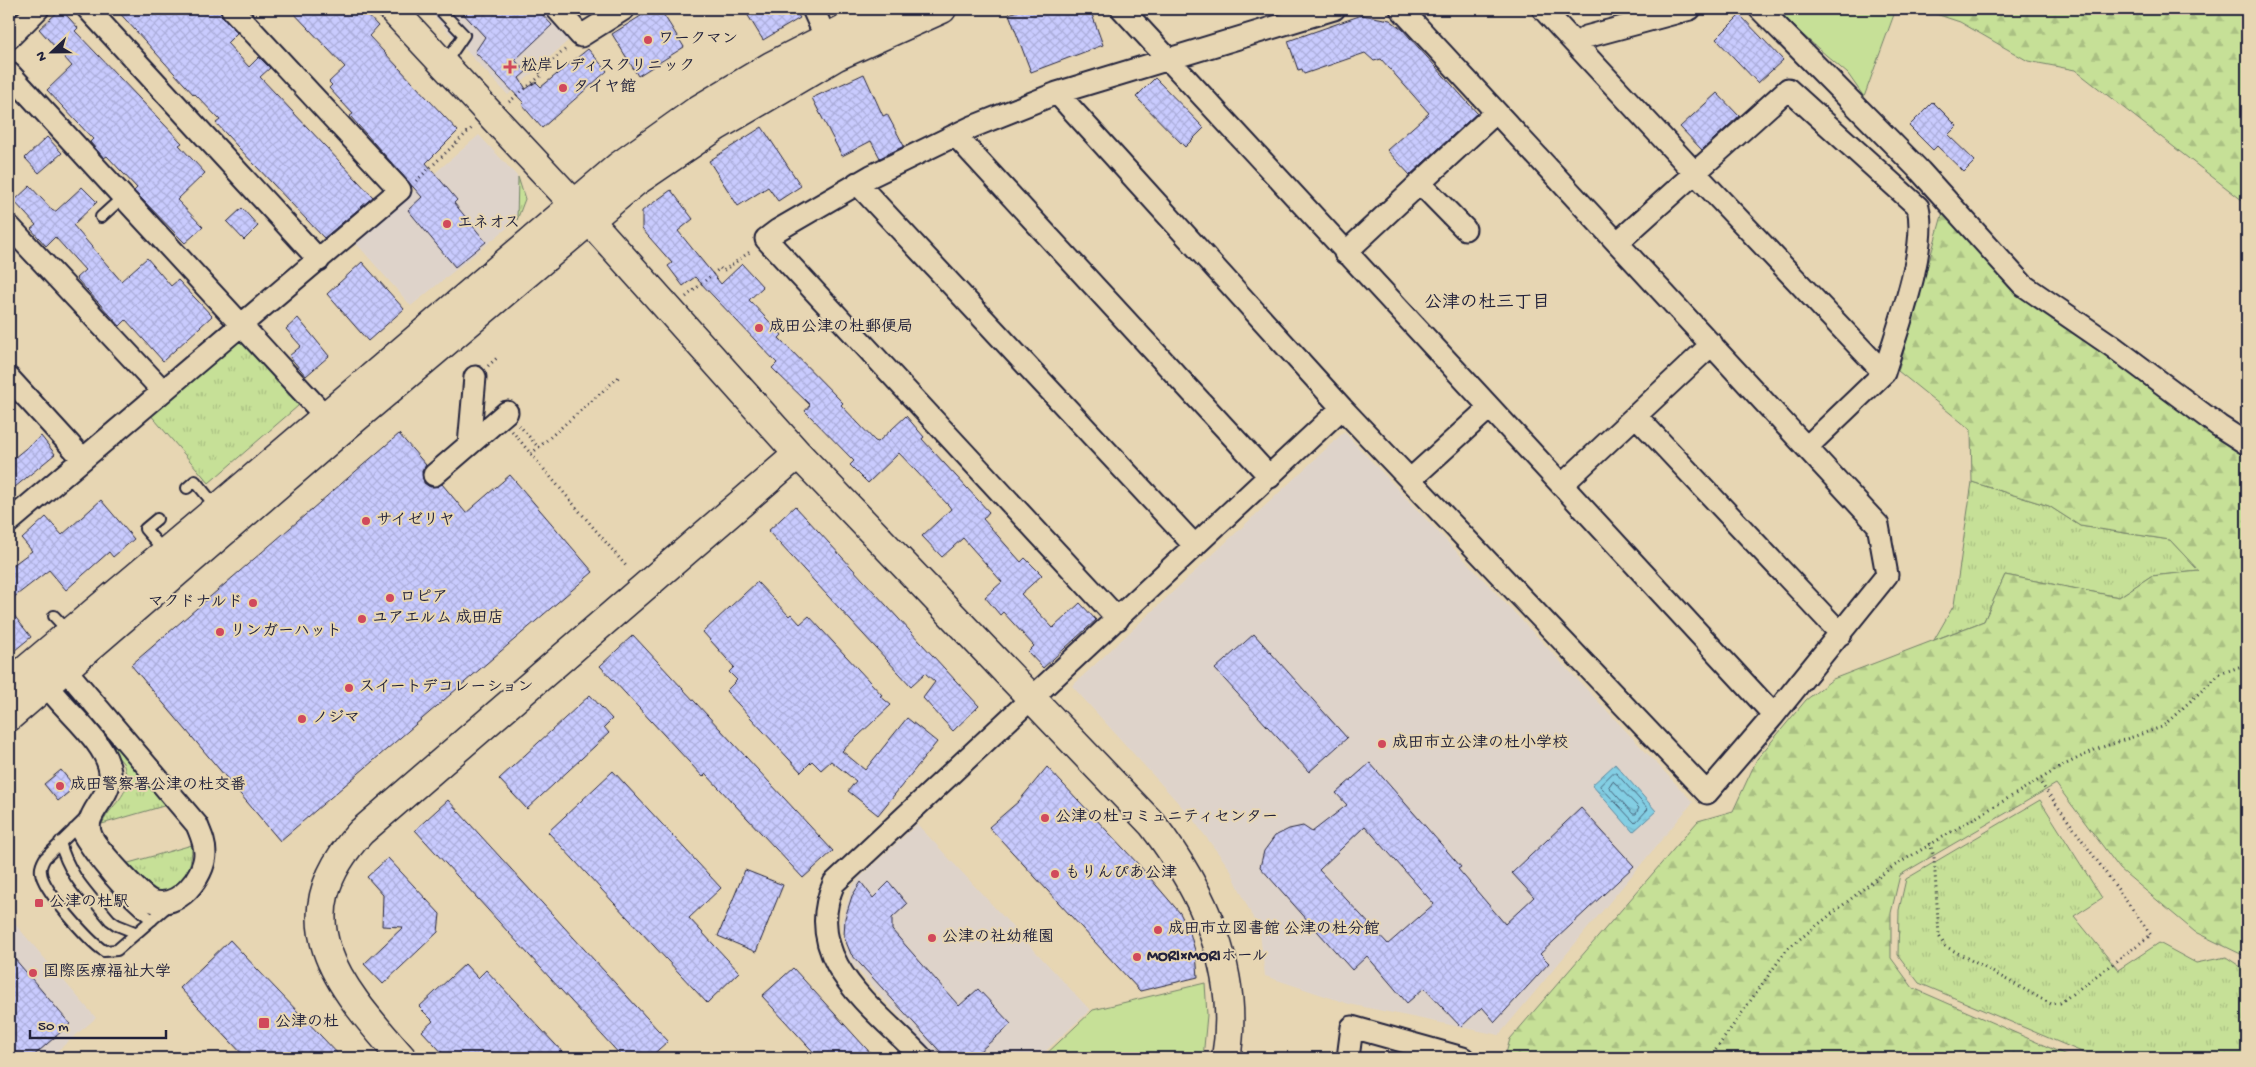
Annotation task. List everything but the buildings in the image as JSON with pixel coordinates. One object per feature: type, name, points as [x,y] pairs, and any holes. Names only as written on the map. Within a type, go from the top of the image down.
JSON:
[{"type":"street","points":[[9,38],[38,9]]},
{"type":"street","points":[[88,9],[319,260]]},
{"type":"street","points":[[9,522],[400,190],[232,9]]},
{"type":"street","points":[[392,9],[582,212],[798,454],[1152,824],[1186,874],[1209,921],[1225,975],[1229,1011],[1229,1038],[1226,1058]]},
{"type":"street","points":[[557,9],[581,36],[624,9]]},
{"type":"street","points":[[813,9],[825,36]]},
{"type":"street","points":[[9,717],[338,433],[582,212],[618,166],[699,109],[825,36],[883,9]]},
{"type":"street","points":[[9,684],[39,658],[62,625],[165,553],[450,310],[582,212],[634,184],[716,126],[836,56],[942,9]]},
{"type":"street","points":[[1122,9],[1345,253],[1489,408],[1563,484],[1774,715]]},
{"type":"street","points":[[1118,618],[766,240],[778,230],[857,184],[954,135],[1057,93],[1334,9]]},
{"type":"street","points":[[1057,93],[1342,408],[1707,793],[1841,634],[1887,575],[1878,525],[1401,9]]},
{"type":"street","points":[[1544,9],[1694,173],[1884,373]]},
{"type":"street","points":[[1578,45],[1586,37],[1690,9]]},
{"type":"street","points":[[1760,9],[1920,170],[2023,285],[2112,346],[2218,426],[2247,444]]},
{"type":"street","points":[[9,73],[326,417]]},
{"type":"street","points":[[1618,242],[1788,89],[1918,206],[1921,221],[1918,256],[1884,373],[1807,447]]},
{"type":"street","points":[[1345,253],[1496,112]]},
{"type":"street","points":[[954,135],[1270,477]]},
{"type":"street","points":[[1420,183],[1465,229]]},
{"type":"street","points":[[857,184],[1195,546]]},
{"type":"street","points":[[9,226],[163,391]]},
{"type":"street","points":[[1563,484],[1712,344]]},
{"type":"street","points":[[469,444],[474,377]]},
{"type":"street","points":[[9,378],[83,458]]},
{"type":"street","points":[[922,1058],[846,980],[834,962],[826,938],[824,917],[827,899],[834,883],[1032,700],[1342,408]]},
{"type":"street","points":[[1410,480],[1489,408]]},
{"type":"street","points":[[1636,416],[1841,634]]},
{"type":"street","points":[[434,475],[469,444],[509,420]]},
{"type":"street","points":[[402,1058],[356,1006],[333,969],[326,950],[322,931],[322,910],[330,877],[339,860],[361,832],[798,454]]},
{"type":"street","points":[[39,658],[197,825],[204,841],[205,855],[201,871],[192,885],[178,897],[164,902],[153,901],[142,895],[96,844],[89,823],[93,811],[105,798],[110,784],[110,771],[99,747],[56,677]]},
{"type":"street","points":[[1348,1058],[1352,1027],[1463,1058]]},
{"type":"lane","points":[[439,9],[464,35],[444,64]]},
{"type":"lane","points":[[101,217],[123,197]]},
{"type":"lane","points":[[187,488],[195,482],[218,508]]},
{"type":"lane","points":[[157,520],[145,529],[165,553]]},
{"type":"lane","points":[[93,811],[60,842],[41,864],[41,874],[49,891],[88,938],[104,951],[111,952],[117,950],[178,897]]},
{"type":"lane","points":[[74,829],[84,847],[137,909],[152,920]]},
{"type":"lane","points":[[60,842],[71,873],[110,920],[116,925],[137,933]]},
{"type":"path","points":[[505,105],[542,75],[539,72],[581,36]]},
{"type":"path","points":[[400,190],[408,188],[434,166],[475,126]]},
{"type":"path","points":[[684,299],[720,268],[723,271],[766,240]]},
{"type":"path","points":[[531,454],[620,376]]},
{"type":"path","points":[[509,420],[531,454],[626,566]]},
{"type":"path","points":[[534,442],[538,447]]},
{"type":"path","points":[[1710,1058],[1787,949],[1889,869],[1930,843],[2097,749],[2162,727],[2220,674],[2247,664]]},
{"type":"path","points":[[1930,843],[1934,857],[1939,936],[1945,946],[2051,1004],[2060,1003],[2151,935],[2039,781]]},
{"type":"shaded area","name":"松岸レディスクリニック","points":[[427,9],[544,9],[571,38],[508,95]]},
{"type":"shaded area","points":[[479,135],[518,177],[517,220],[411,306],[355,242]]},
{"type":"shaded area","name":"成田市立公津の杜小学校","points":[[1344,432],[1693,802],[1499,1035],[1349,1004],[1265,976],[1260,933],[1230,869],[1191,817],[1072,686]]},
{"type":"shaded area","name":"公津の社幼稚園","points":[[917,824],[1090,1010],[1038,1058],[937,1058],[853,965],[847,955],[841,923],[852,887],[859,878]]},
{"type":"shaded area","name":"国際医療福祉大学","points":[[9,917],[96,1018],[49,1058],[9,1058]]},
{"type":"green space","points":[[9,9],[29,9],[9,28]]},
{"type":"green space","points":[[1778,9],[1896,9],[1864,97],[1848,74],[1797,30]]},
{"type":"green space","points":[[1921,9],[2247,9],[2247,204],[2075,70],[2028,61],[1960,22]]},
{"type":"green space","points":[[518,177],[525,199],[517,220]]},
{"type":"green space","points":[[1943,212],[2020,293],[2217,436],[2247,454],[2247,957],[2195,932],[2120,869],[2056,784],[1900,875],[1891,913],[1891,958],[1913,988],[2073,1058],[1590,1058],[1578,1055],[1577,1058],[1505,1057],[1510,1039],[1698,821],[1733,811],[1757,759],[1806,700],[1833,679],[1984,621],[2005,575],[2119,597],[2151,576],[2199,571],[2170,540],[2080,526],[2049,506],[1972,482],[1971,430],[1898,371]]},
{"type":"green space","points":[[235,339],[243,340],[299,398],[298,406],[209,483],[149,413]]},
{"type":"green space","points":[[1972,482],[2049,506],[2080,526],[2170,540],[2199,571],[2151,576],[2119,597],[2005,575],[1984,621],[1934,640],[1954,605]]},
{"type":"green space","points":[[80,705],[167,805],[102,824],[125,790],[126,774],[123,763],[79,710]]},
{"type":"green space","points":[[2040,800],[2102,898],[2074,916],[2118,970],[2159,943],[2196,963],[2226,957],[2247,971],[2247,1058],[2096,1058],[1919,983],[1898,955],[1899,910],[1906,879]]},
{"type":"green space","points":[[192,845],[191,860],[187,874],[178,885],[165,891],[159,892],[146,887],[125,864]]},
{"type":"green space","points":[[1205,983],[1207,1015],[1203,1058],[1042,1058],[1093,1010]]},
{"type":"water","points":[[1615,764],[1656,811],[1633,832],[1592,785]]},
{"type":"place","name":"ワークマン","points":[[648,40]]},
{"type":"place","name":"松岸レディスクリニック","points":[[510,67]]},
{"type":"place","name":"タイヤ館","points":[[563,88]]},
{"type":"place","name":"エネオス","points":[[447,224]]},
{"type":"place","name":"成田公津の杜郵便局","points":[[759,328]]},
{"type":"place","name":"サイゼリヤ","points":[[366,521]]},
{"type":"place","name":"ロピア","points":[[390,598]]},
{"type":"place","name":"マクドナルド","points":[[253,603]]},
{"type":"place","name":"ユアエルム 成田店","points":[[362,619]]},
{"type":"place","name":"リンガーハット","points":[[220,632]]},
{"type":"place","name":"スイートデコレーション","points":[[349,688]]},
{"type":"place","name":"ノジマ","points":[[302,719]]},
{"type":"place","name":"成田市立公津の杜小学校","points":[[1382,744]]},
{"type":"place","name":"成田警察署公津の杜交番","points":[[60,786]]},
{"type":"place","name":"公津の杜コミュニティセンター","points":[[1045,818]]},
{"type":"place","name":"もりんぴあ公津","points":[[1055,874]]},
{"type":"place","name":"公津の杜駅","points":[[39,903]]},
{"type":"place","name":"成田市立図書館 公津の杜分館","points":[[1158,930]]},
{"type":"place","name":"公津の社幼稚園","points":[[932,938]]},
{"type":"place","name":"MORI×MORIホール","points":[[1137,957]]},
{"type":"place","name":"国際医療福祉大学","points":[[33,973]]},
{"type":"place","name":"公津の杜","points":[[264,1023]]},
{"type":"district","name":"公津の杜三丁目","points":[[1487,303]]}]
